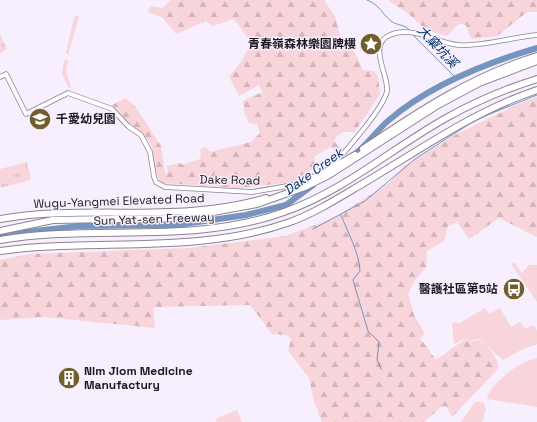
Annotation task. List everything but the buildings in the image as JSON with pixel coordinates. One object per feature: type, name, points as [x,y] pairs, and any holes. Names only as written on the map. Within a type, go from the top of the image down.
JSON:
[{"type":"highway","name":"Wugu-Yangmei Elevated Road","points":[[0,219],[63,212],[128,213],[191,211],[262,199],[304,184],[358,153],[425,107],[477,78],[537,56]]},
{"type":"highway","name":"Wugu-Yangmei Elevated Road","points":[[0,231],[53,220],[180,218],[257,204],[292,192],[329,175],[438,105],[480,83],[537,61]]},
{"type":"highway","name":"Sun Yat-sen Freeway","points":[[0,240],[49,234],[205,230],[258,221],[286,212],[345,183],[440,122],[469,106],[511,87],[537,79]]},
{"type":"highway","name":"Sun Yat-sen Freeway","points":[[0,251],[54,246],[174,243],[236,236],[264,230],[291,221],[320,208],[371,179],[454,127],[520,96],[537,90]]},
{"type":"street","name":"Dake Road","points":[[0,77],[6,74],[26,114],[68,93],[112,109],[145,140],[150,152],[156,182],[165,187],[243,192],[291,186],[304,182],[330,167],[359,135],[387,93],[386,83],[380,62],[383,41],[386,37],[395,33],[410,33],[452,44],[466,45],[537,35]]},
{"type":"green space","points":[[171,0],[324,0],[335,16],[341,39],[354,51],[363,70],[374,71],[378,76],[380,94],[354,133],[342,132],[336,138],[334,141],[340,148],[335,150],[330,147],[314,157],[317,166],[294,182],[239,188],[163,183],[159,179],[155,170],[149,141],[112,105],[126,98],[135,106],[161,146],[165,173],[168,172],[167,166],[181,163],[182,165],[200,159],[200,149],[206,147],[210,152],[251,142],[260,133],[257,124],[249,123],[243,109],[244,107],[242,101],[263,92],[259,85],[239,96],[229,77],[241,62],[250,45],[248,38],[234,19],[212,26],[206,21],[176,34],[162,17],[148,12],[150,6],[162,8]]},
{"type":"green space","points":[[388,0],[537,0],[537,12],[527,12],[497,36],[471,39],[466,25],[462,24],[457,25],[447,36],[426,30],[411,16]]},
{"type":"green space","points":[[77,15],[79,17],[68,55],[66,53],[74,17]]},
{"type":"green space","points":[[0,34],[7,49],[0,53]]},
{"type":"green space","points":[[67,59],[66,72],[71,86],[69,88],[62,74],[64,60]]},
{"type":"green space","points":[[537,97],[537,237],[499,218],[469,239],[457,222],[448,226],[444,241],[427,251],[426,267],[414,281],[408,295],[415,317],[425,334],[420,338],[436,360],[464,340],[471,342],[479,340],[490,350],[497,361],[498,369],[452,417],[446,406],[441,407],[424,422],[322,422],[314,401],[309,378],[288,351],[291,339],[287,335],[272,334],[250,305],[153,307],[155,328],[44,317],[0,320],[0,260],[29,254],[189,248],[285,236],[332,219],[389,183],[404,166],[455,135],[520,103]]},
{"type":"green space","points":[[27,162],[31,180],[0,188],[0,169]]},
{"type":"green space","points":[[514,262],[522,273],[529,265],[537,265],[537,302],[511,264]]},
{"type":"green space","points":[[485,308],[489,314],[500,308],[511,327],[520,322],[525,329],[534,325],[537,331],[537,344],[521,350],[503,360],[479,339],[470,341],[463,339],[454,344],[452,324],[456,322],[458,324]]},
{"type":"green space","points":[[537,358],[537,407],[487,399],[490,392],[500,379],[523,363]]},
{"type":"green space","points":[[475,402],[483,402],[486,409],[482,422],[461,422]]},
{"type":"green space","points":[[237,410],[242,422],[217,422],[215,419]]},
{"type":"waterway","name":"大窠坑溪","points":[[367,0],[378,7],[391,21],[406,27],[410,31]]},
{"type":"waterway","name":"大窠坑溪","points":[[412,34],[457,79]]},
{"type":"waterway","name":"Dake Creek","points":[[351,157],[361,149],[389,120],[422,96],[459,76],[537,48]]},
{"type":"waterway","points":[[480,118],[537,95]]},
{"type":"waterway","points":[[313,229],[365,201],[415,159],[477,119]]},
{"type":"waterway","name":"Dake Creek","points":[[0,235],[79,226],[177,225],[246,215],[286,205],[313,185]]},
{"type":"waterway","points":[[341,215],[358,257],[360,271],[353,280],[368,331],[379,342],[377,360],[381,369]]},
{"type":"place","name":"青春嶺森林樂園牌樓","points":[[371,44]]},
{"type":"place","name":"千愛幼兒園","points":[[40,119]]},
{"type":"place","name":"醫護社區第5站","points":[[514,289]]},
{"type":"place","name":"Nim Jiom Medicine Manufactury","points":[[69,378]]}]
